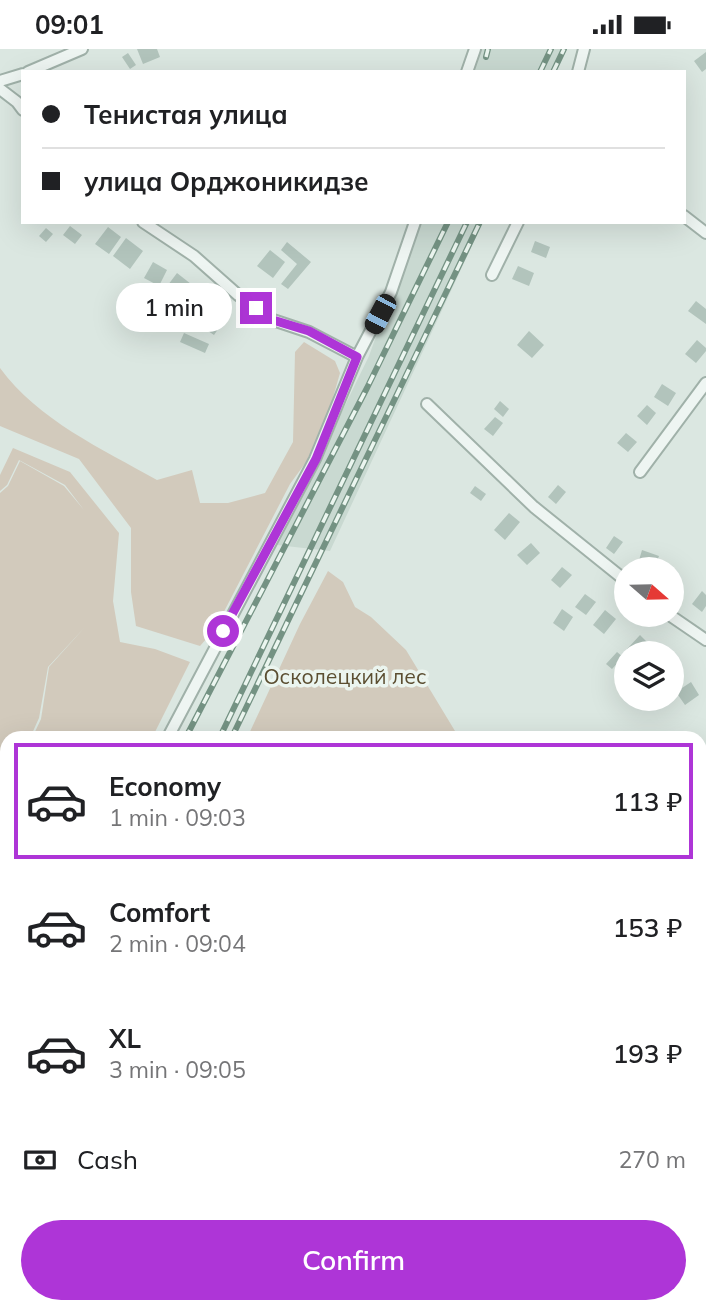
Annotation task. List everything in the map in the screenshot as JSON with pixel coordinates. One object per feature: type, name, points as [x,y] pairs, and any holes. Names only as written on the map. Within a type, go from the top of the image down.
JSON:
[{"type":"street","points":[[33,70],[82,49]]},
{"type":"street","points":[[468,70],[475,49]]},
{"type":"street","points":[[579,70],[584,49]]},
{"type":"street","points":[[0,81],[21,75]]},
{"type":"street","points":[[0,89],[21,107]]},
{"type":"street","points":[[686,217],[706,233]]},
{"type":"street","points":[[146,224],[194,257],[238,295],[273,320],[309,331],[357,357]]},
{"type":"street","points":[[171,731],[316,459],[357,357],[391,292],[414,224]]},
{"type":"street","points":[[492,275],[517,224]]},
{"type":"street","points":[[640,472],[706,383]]},
{"type":"street","points":[[427,404],[534,507],[614,571]]},
{"type":"street","points":[[684,625],[706,640]]},
{"type":"shaded area","points":[[478,49],[567,49],[557,70],[471,70]]},
{"type":"shaded area","points":[[416,224],[482,224],[330,551],[277,545],[369,356]]},
{"type":"green space","name":"Осколецкий лес","points":[[304,342],[335,361],[340,373],[320,443],[290,484],[215,629],[200,646],[136,626],[131,592],[131,528],[79,459],[0,426],[0,368],[33,403],[93,445],[157,480],[192,470],[200,503],[228,503],[265,493],[293,442],[295,352]]},
{"type":"green space","points":[[13,448],[70,472],[119,533],[113,601],[120,642],[155,649],[190,662],[156,731],[35,731],[41,719],[49,667],[85,627],[48,667],[39,718],[33,731],[0,731],[0,493],[8,486],[20,461],[64,486],[84,510],[65,485],[19,460],[7,485],[0,491],[0,475]]},
{"type":"green space","name":"Осколецкий лес","points":[[328,571],[343,582],[355,607],[371,617],[406,650],[455,731],[250,731]]},
{"type":"building","points":[[137,49],[157,49],[160,57],[143,64]]},
{"type":"building","points":[[706,52],[706,69],[702,72],[694,61]]},
{"type":"building","points":[[128,53],[136,65],[130,69],[122,57]]},
{"type":"building","points":[[70,226],[82,235],[75,244],[63,235]]},
{"type":"building","points":[[108,227],[121,237],[109,254],[95,244]]},
{"type":"building","points":[[46,228],[53,234],[46,242],[39,236]]},
{"type":"building","points":[[126,238],[143,251],[130,269],[113,256]]},
{"type":"building","points":[[535,241],[550,247],[546,258],[531,252]]},
{"type":"building","points":[[287,242],[311,262],[288,289],[281,284],[297,264],[281,250]]},
{"type":"building","points":[[270,250],[285,262],[273,278],[257,266]]},
{"type":"building","points":[[153,262],[167,270],[159,286],[144,278]]},
{"type":"building","points":[[518,266],[534,273],[529,286],[512,279]]},
{"type":"building","points":[[177,273],[191,284],[178,300],[165,289]]},
{"type":"building","points":[[195,290],[214,303],[199,325],[180,312]]},
{"type":"building","points":[[696,301],[706,309],[706,324],[688,311]]},
{"type":"building","points":[[217,305],[229,313],[214,335],[202,327]]},
{"type":"building","points":[[529,331],[544,345],[532,358],[517,345]]},
{"type":"building","points":[[184,333],[209,344],[205,353],[180,342]]},
{"type":"building","points":[[697,340],[706,351],[696,363],[685,354]]},
{"type":"building","points":[[662,384],[676,393],[668,406],[654,397]]},
{"type":"building","points":[[500,401],[509,409],[503,417],[494,409]]},
{"type":"building","points":[[647,405],[656,413],[647,425],[637,416]]},
{"type":"building","points":[[495,417],[503,423],[493,436],[484,429]]},
{"type":"building","points":[[626,433],[637,442],[628,452],[617,443]]},
{"type":"building","points":[[558,485],[566,492],[556,504],[548,497]]},
{"type":"building","points":[[475,486],[486,494],[481,501],[470,493]]},
{"type":"building","points":[[509,513],[520,522],[505,540],[494,530]]},
{"type":"building","points":[[614,536],[623,542],[614,554],[606,548]]},
{"type":"building","points":[[531,543],[540,553],[527,565],[517,555]]},
{"type":"building","points":[[642,550],[659,556],[659,557],[640,557]]},
{"type":"building","points":[[562,567],[572,575],[560,588],[551,580]]},
{"type":"building","points":[[702,591],[706,595],[706,606],[702,612],[692,604]]},
{"type":"building","points":[[585,594],[596,602],[586,615],[575,607]]},
{"type":"building","points":[[562,609],[573,617],[564,631],[553,623]]},
{"type":"building","points":[[605,610],[614,617],[614,622],[604,634],[593,625]]},
{"type":"building","points":[[640,635],[646,641],[634,641]]},
{"type":"building","points":[[614,655],[614,667],[612,669],[606,664]]},
{"type":"building","points":[[691,682],[699,695],[685,705],[684,704],[684,687]]},
{"type":"railway","points":[[486,57],[488,49]]},
{"type":"railway","points":[[541,70],[551,49]]},
{"type":"railway","points":[[554,70],[564,49]]},
{"type":"railway","points":[[189,731],[367,388],[447,224]]},
{"type":"railway","points":[[223,731],[466,224]]},
{"type":"railway","points":[[235,731],[479,224]]},
{"type":"route","points":[[223,631],[316,459],[357,357],[309,331],[273,320],[256,308]]}]
